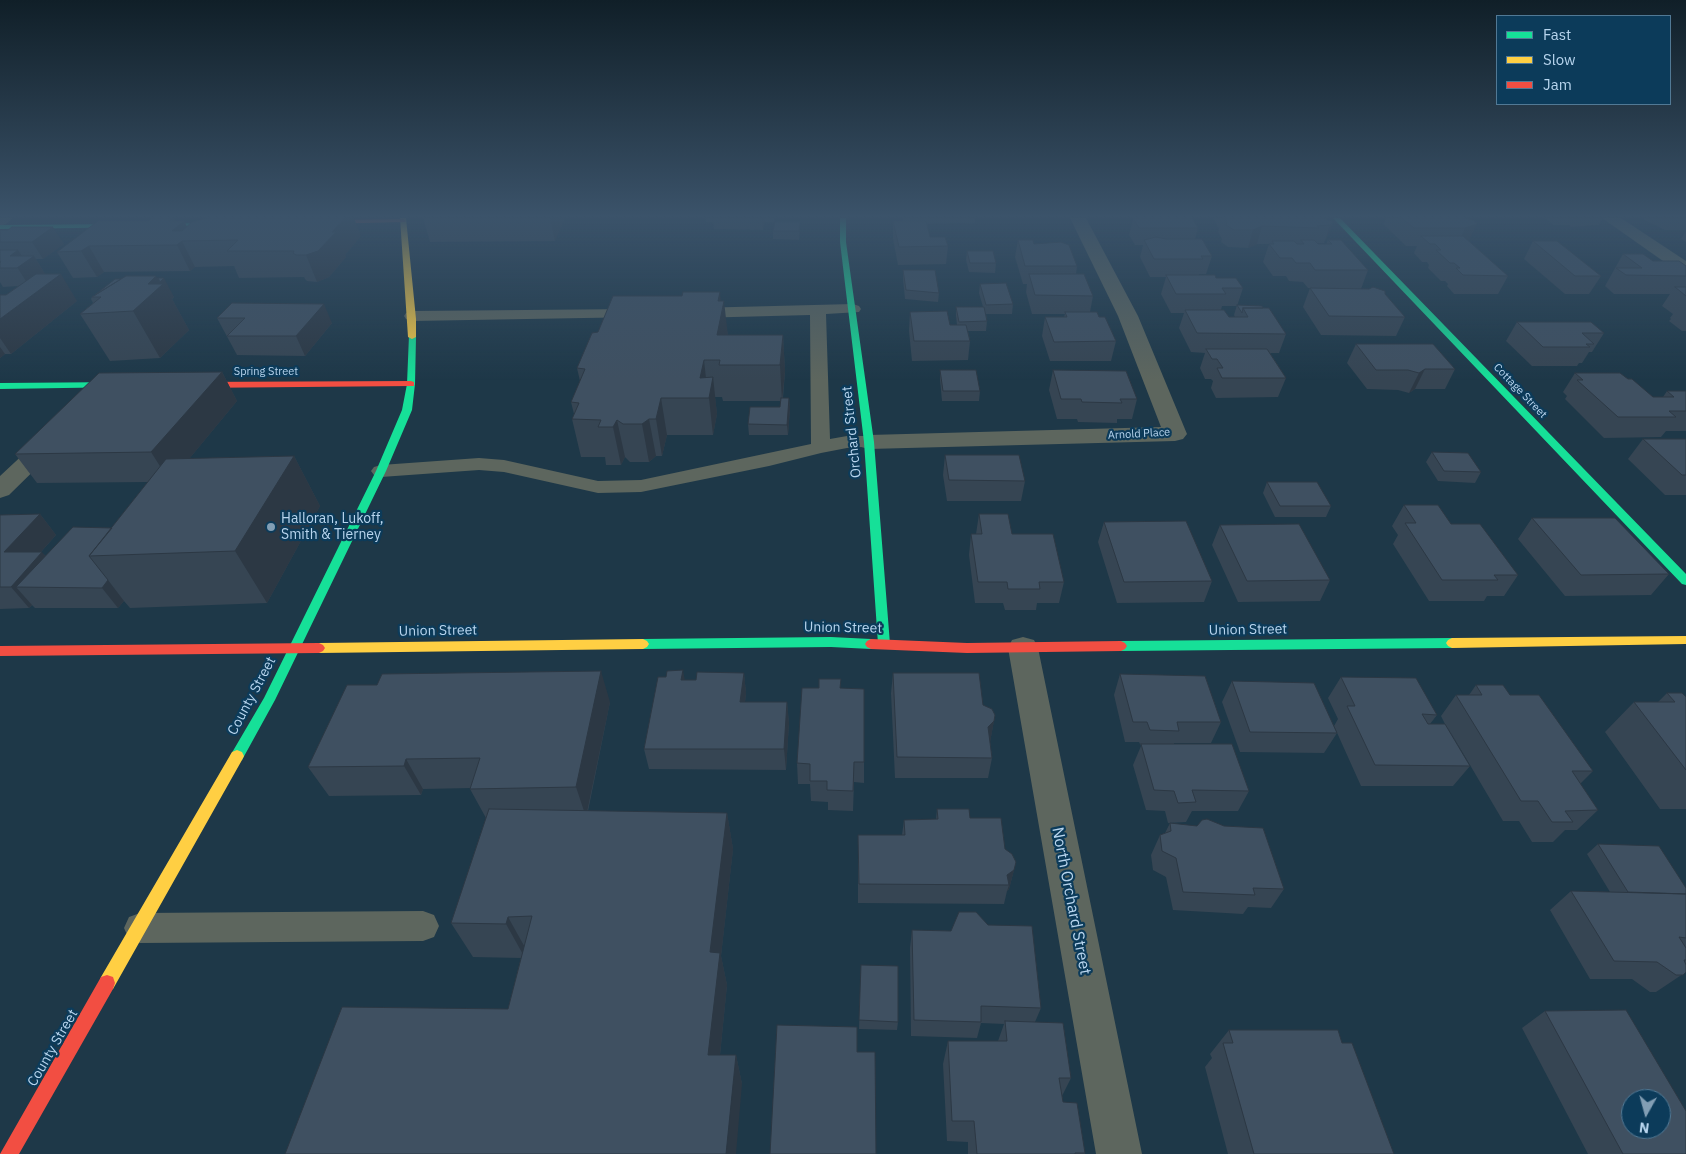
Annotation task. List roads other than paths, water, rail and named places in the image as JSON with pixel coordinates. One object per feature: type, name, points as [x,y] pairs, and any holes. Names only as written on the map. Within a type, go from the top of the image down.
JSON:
[{"type":"main road","name":"County Street","points":[[9,1154],[269,700],[381,472],[407,410],[411,384],[412,316],[408,272]]},
{"type":"main road","name":"Orchard Street","points":[[848,272],[869,442],[884,644]]},
{"type":"main road","name":"Cottage Street","points":[[1388,272],[1686,581]]},
{"type":"main road","name":"Spring Street","points":[[177,385],[411,384]]},
{"type":"main road","points":[[0,386],[138,385]]},
{"type":"main road","name":"Union Street","points":[[0,652],[831,642],[967,648],[1023,648],[1686,640]]},
{"type":"street","name":"Arnold Place","points":[[869,442],[1175,434],[1128,316],[1105,272]]},
{"type":"street","points":[[88,405],[108,386]]},
{"type":"street","points":[[0,490],[68,425]]},
{"type":"street","name":"North Orchard Street","points":[[1023,648],[1119,1154]]},
{"type":"lane","points":[[818,310],[821,447]]},
{"type":"lane","points":[[683,313],[853,310]]},
{"type":"lane","points":[[412,316],[654,314]]},
{"type":"lane","points":[[381,472],[480,464],[504,466],[598,487],[641,486],[846,442],[869,442]]},
{"type":"lane","points":[[140,928],[423,926]]},
{"type":"place","name":"Halloran, Lukoff, Smith & Tierney","points":[[271,527]]}]
